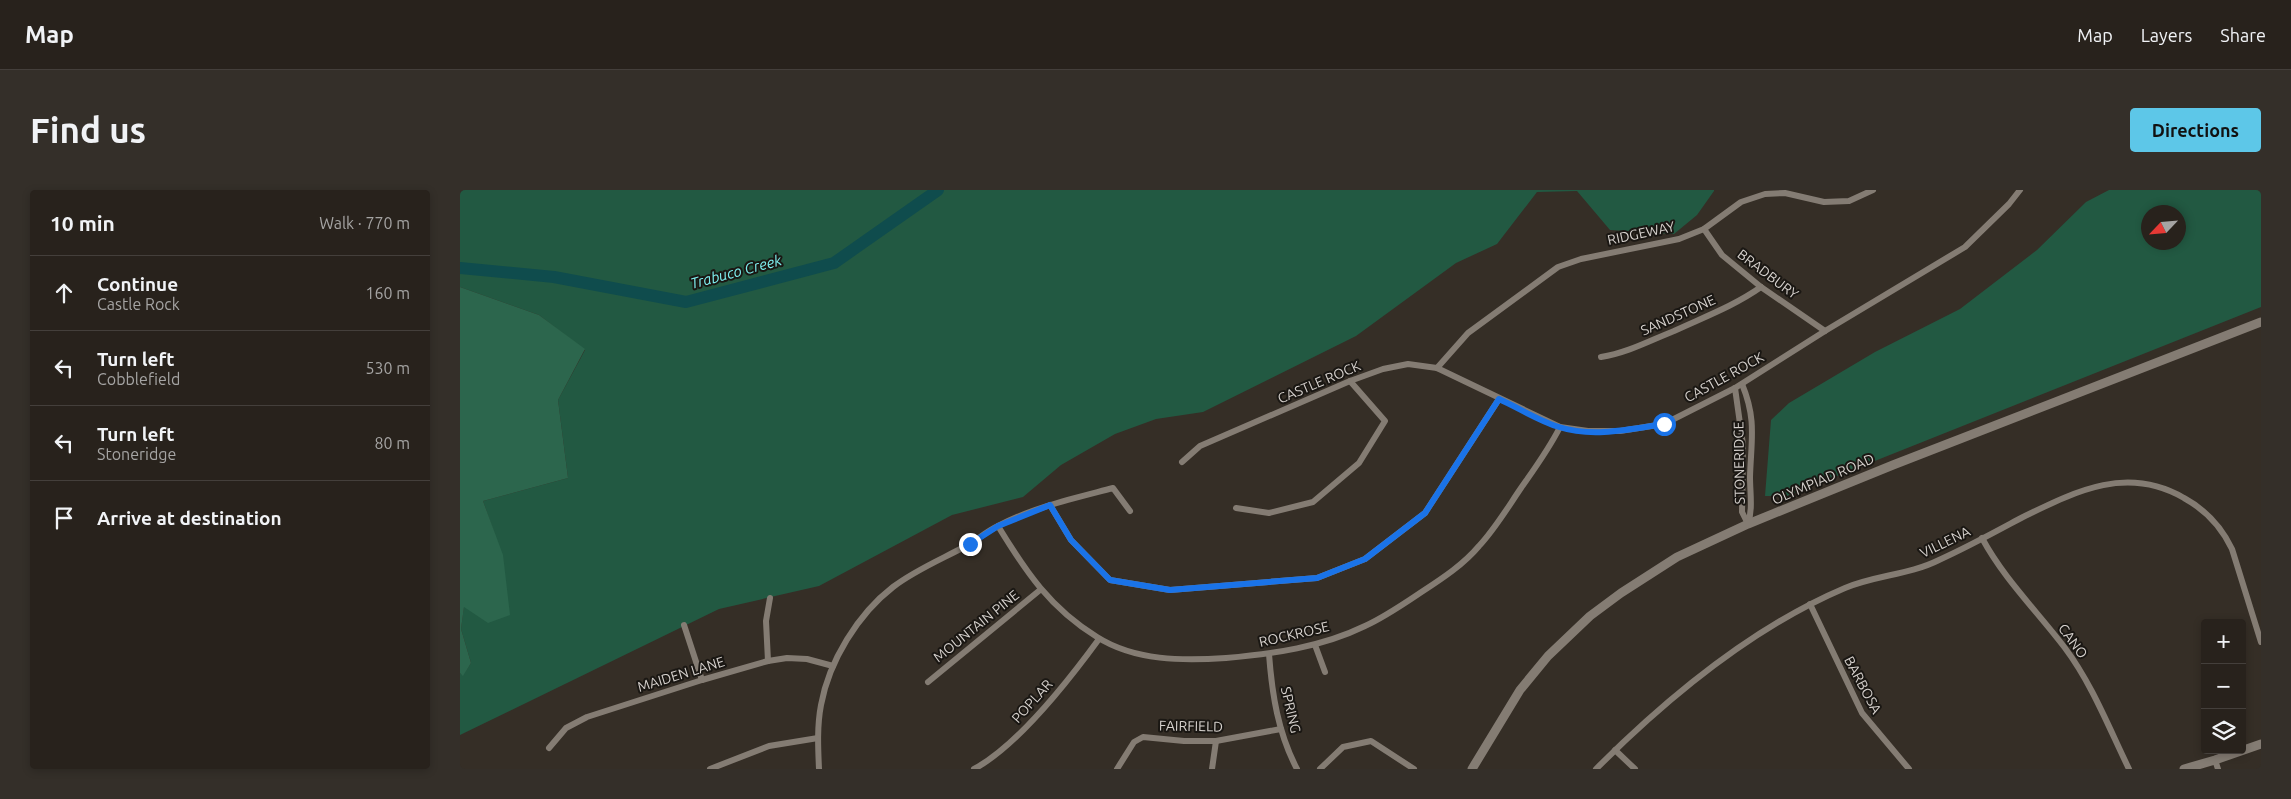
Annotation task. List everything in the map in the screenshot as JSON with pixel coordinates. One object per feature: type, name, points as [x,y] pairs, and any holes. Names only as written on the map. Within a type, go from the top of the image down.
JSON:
[{"type":"main road","name":"OLYMPIAD ROAD","points":[[1472,769],[1520,690],[1548,656],[1590,616],[1620,593],[1677,558],[1748,524],[1893,465],[2261,322]]},
{"type":"main road","points":[[2184,769],[2217,765],[2261,744]]},
{"type":"street","name":"RIDGEWAY","points":[[1437,368],[1468,333],[1558,267],[1581,259],[1679,239],[1704,229],[1741,202],[1765,194],[1785,192],[1824,202],[1849,201],[1873,190]]},
{"type":"street","name":"CASTLE ROCK","points":[[1182,462],[1200,446],[1350,381],[1383,369],[1408,364],[1437,368],[1560,427],[1588,431],[1620,431],[1664,424],[1738,386],[1965,246],[2009,204],[2020,190]]},
{"type":"street","name":"BRADBURY","points":[[1704,229],[1722,255],[1761,287],[1825,331]]},
{"type":"street","name":"SANDSTONE","points":[[1600,357],[1620,354],[1720,310],[1761,287]]},
{"type":"street","points":[[1236,508],[1269,513],[1313,502],[1359,464],[1385,420],[1350,381]]},
{"type":"street","name":"STONERIDGE","points":[[1738,386],[1750,408],[1753,422],[1750,491],[1752,511],[1748,524]]},
{"type":"street","name":"STONERIDGE","points":[[1738,386],[1738,412],[1743,445],[1742,512],[1748,524]]},
{"type":"street","points":[[1050,505],[1071,540],[1110,580],[1170,590],[1317,578],[1365,559],[1425,513],[1499,399]]},
{"type":"street","points":[[1738,412],[1750,408]]},
{"type":"street","name":"ROCKROSE","points":[[998,526],[1040,590],[1067,617],[1099,638],[1141,654],[1167,659],[1194,660],[1269,654],[1315,645],[1365,626],[1429,587],[1463,562],[1479,546],[1497,523],[1552,444],[1560,427]]},
{"type":"street","name":"VILLENA","points":[[1596,769],[1645,722],[1769,626],[1810,604],[1866,580],[1925,567],[2066,496],[2098,485],[2138,483],[2175,492],[2207,513],[2226,536],[2232,549],[2261,642]]},
{"type":"street","points":[[819,769],[818,738],[821,704],[833,666],[857,625],[892,588],[907,577],[970,544],[998,526],[1050,505],[1114,488],[1130,511]]},
{"type":"street","points":[[1741,492],[1750,491]]},
{"type":"street","name":"CANO","points":[[1982,538],[1996,564],[2066,649],[2091,690],[2129,769]]},
{"type":"street","name":"MOUNTAIN PINE","points":[[928,682],[1040,590]]},
{"type":"street","points":[[768,661],[766,621],[770,598]]},
{"type":"street","name":"BARBOSA","points":[[1810,604],[1862,713],[1909,769]]},
{"type":"street","points":[[684,625],[702,680]]},
{"type":"street","name":"POPLAR","points":[[974,769],[1000,752],[1017,736],[1078,667],[1099,638]]},
{"type":"street","points":[[1315,645],[1325,672]]},
{"type":"street","name":"SPRING","points":[[1269,654],[1272,692],[1280,730],[1297,769]]},
{"type":"street","name":"MAIDEN LANE","points":[[549,748],[566,728],[587,717],[702,680],[768,661],[787,658],[807,659],[833,666]]},
{"type":"street","name":"FAIRFIELD","points":[[1117,769],[1134,742],[1143,737],[1184,741],[1216,741],[1280,730]]},
{"type":"street","points":[[710,769],[769,746],[818,738]]},
{"type":"street","points":[[1212,769],[1216,741]]},
{"type":"street","points":[[1320,769],[1343,748],[1371,741],[1414,769]]},
{"type":"street","points":[[1616,750],[1635,769]]},
{"type":"green space","points":[[460,190],[1714,191],[1697,215],[1674,234],[1610,230],[1577,191],[1537,192],[1497,244],[1456,263],[1356,336],[1203,412],[1156,419],[1115,434],[1061,465],[1023,497],[952,515],[819,586],[719,609],[460,735],[460,673],[463,675],[471,663],[461,629],[464,606],[502,555],[483,501],[568,478],[558,400],[585,350],[539,315],[460,287]]},
{"type":"green space","points":[[2109,190],[2261,190],[2261,307],[1787,496],[1765,496],[1771,420],[1789,403],[1875,352],[1960,309],[2037,250],[2086,202]]},
{"type":"green space","points":[[460,287],[539,315],[585,349],[558,400],[568,478],[483,501],[503,555],[510,615],[488,623],[464,607],[461,629],[471,663],[463,676],[460,673]]},
{"type":"waterway","name":"Trabuco Creek","points":[[460,268],[554,277],[686,302],[834,263],[938,190]]},
{"type":"route","points":[[970,544],[998,526],[1050,505],[1071,540],[1110,580],[1170,590],[1317,578],[1365,559],[1425,513],[1499,399],[1560,427],[1588,431],[1620,431],[1664,424]]}]
